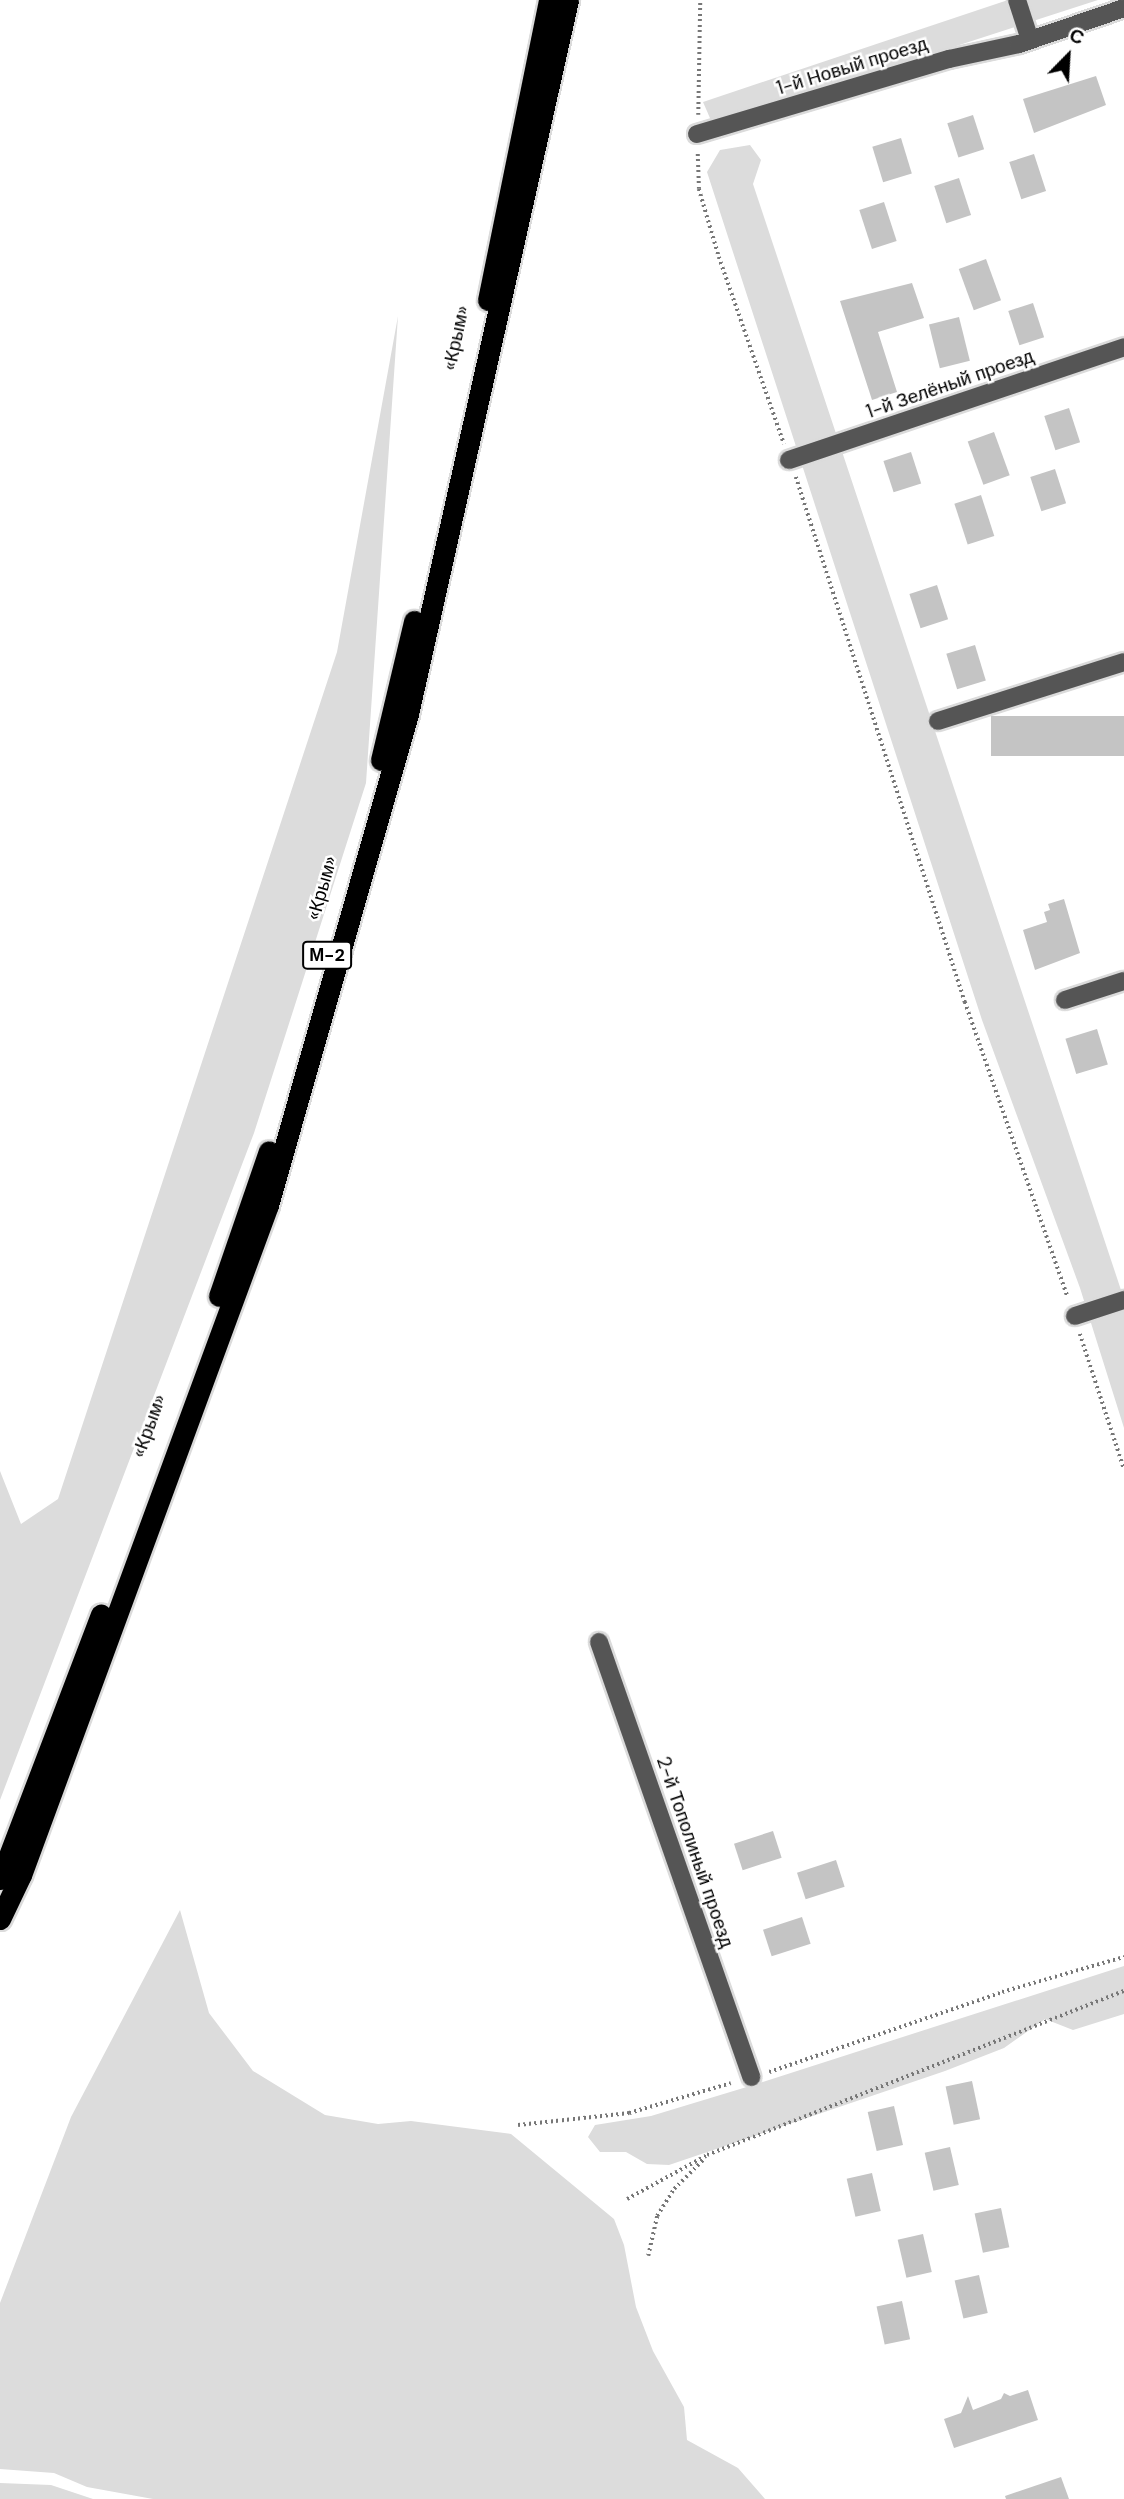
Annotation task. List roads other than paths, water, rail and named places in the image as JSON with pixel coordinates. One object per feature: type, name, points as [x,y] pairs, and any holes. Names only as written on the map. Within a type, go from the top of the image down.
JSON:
[{"type":"highway","name":"«Крым»","points":[[0,1879],[179,1412],[283,1112],[370,803],[444,498],[549,0]]},
{"type":"highway","points":[[0,1919],[21,1875],[268,1205],[408,714],[568,0]]},
{"type":"street","points":[[1017,0],[1025,42]]},
{"type":"street","name":"1-й Новый проезд","points":[[697,134],[949,59],[1025,42],[1124,8]]},
{"type":"street","name":"1-й Зелёный проезд","points":[[789,460],[1124,348]]},
{"type":"street","points":[[938,721],[1124,662]]},
{"type":"street","points":[[1065,1000],[1124,981]]},
{"type":"street","points":[[1075,1316],[1124,1300]]},
{"type":"street","name":"2-й Тополиный проезд","points":[[600,1642],[751,2077]]}]
